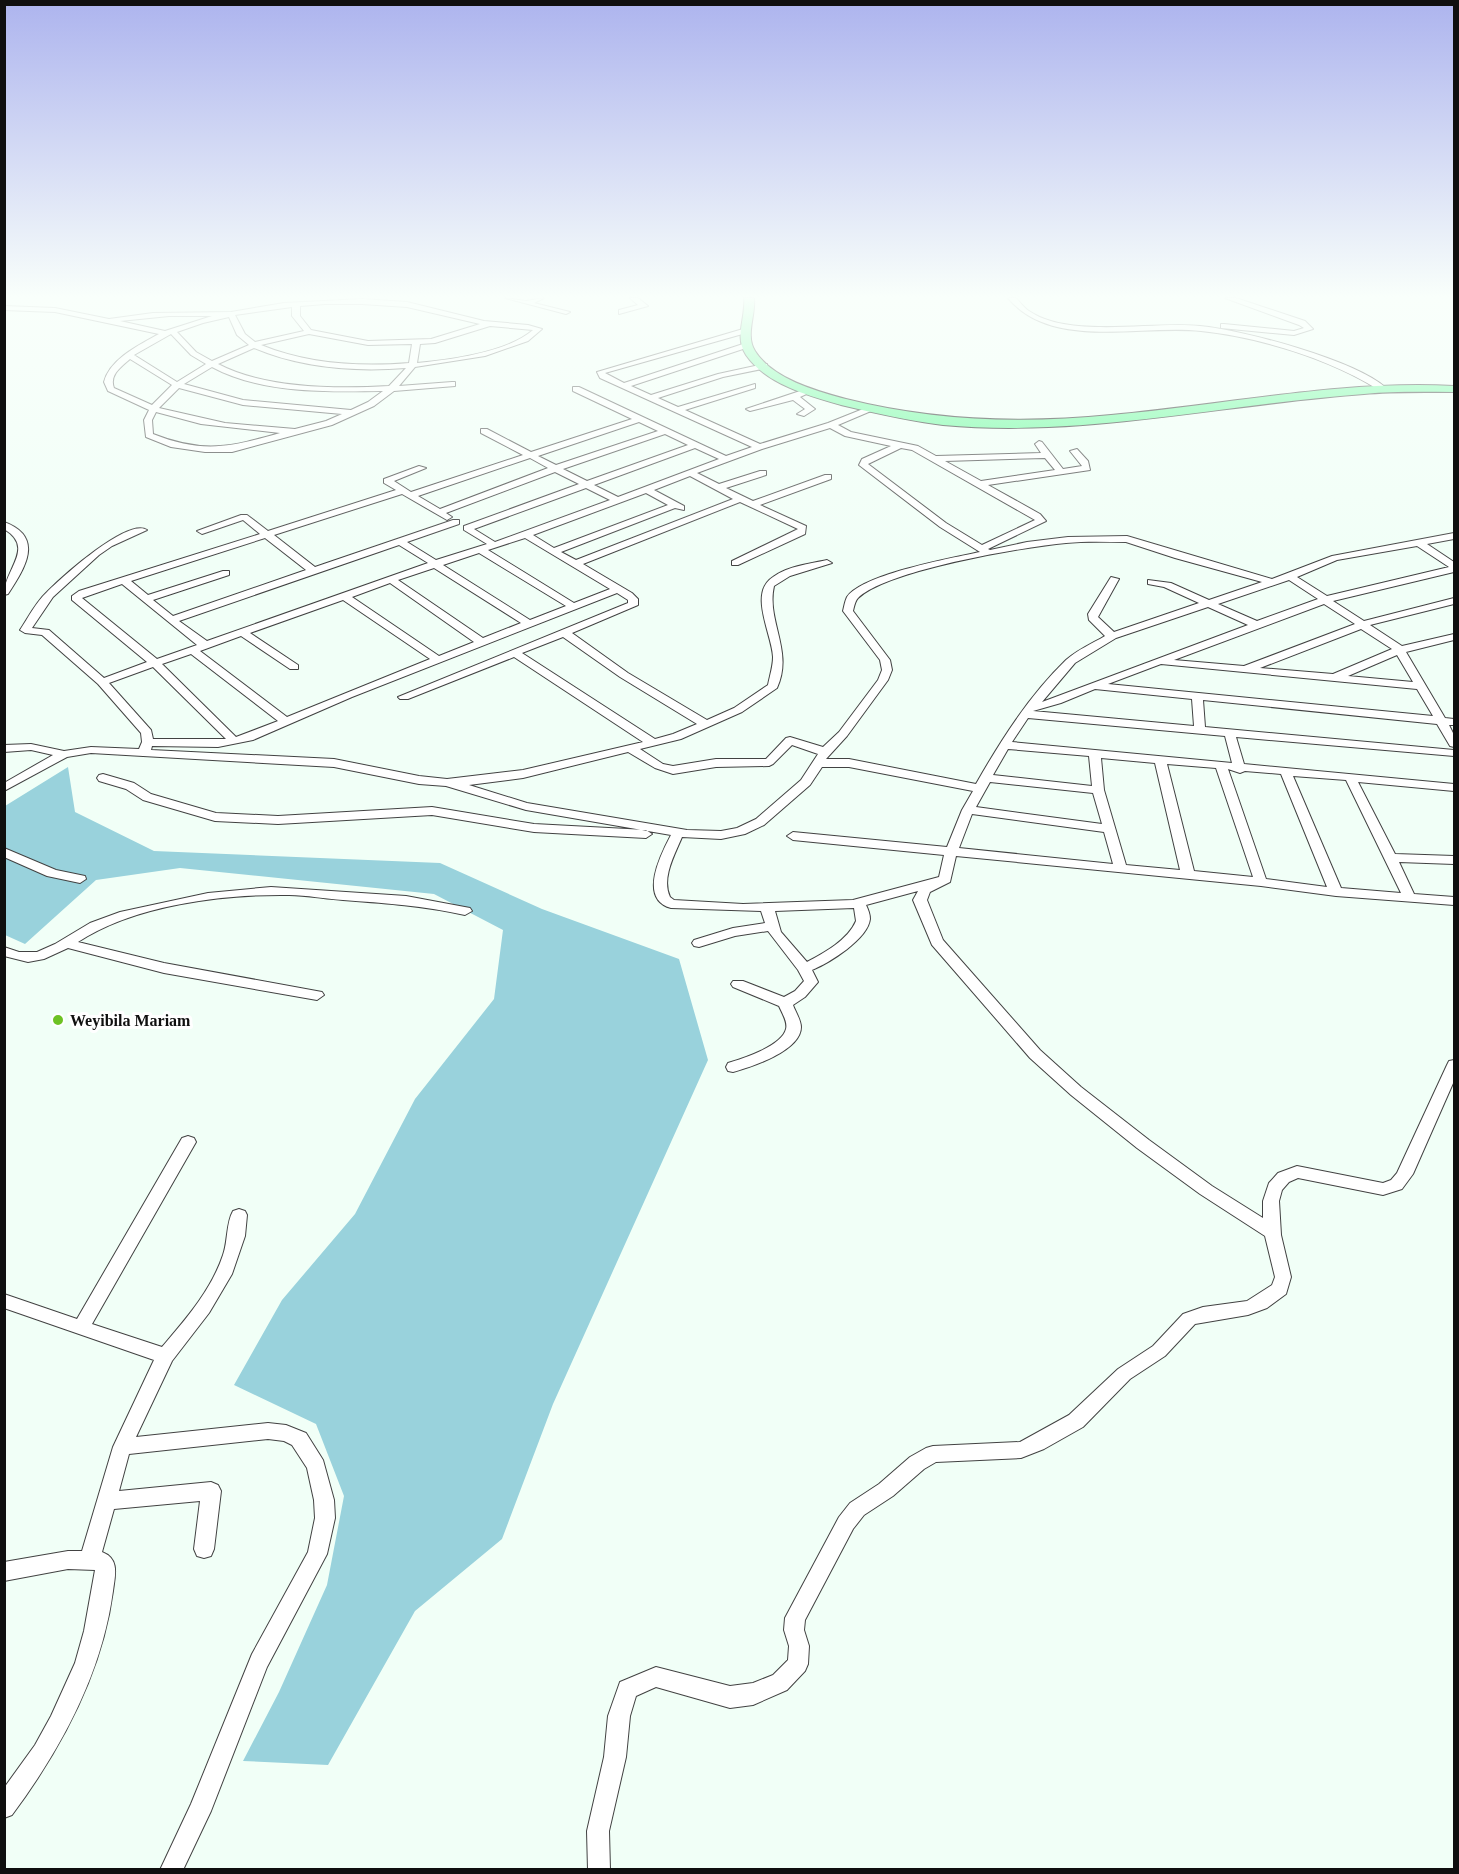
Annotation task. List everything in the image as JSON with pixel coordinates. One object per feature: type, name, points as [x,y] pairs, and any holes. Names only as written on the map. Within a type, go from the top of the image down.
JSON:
[{"type":"main road","points":[[799,385],[809,391],[868,410],[951,423],[1037,425],[1382,388],[1455,389]]},
{"type":"street","points":[[109,385],[111,389],[166,413],[225,425],[296,432]]},
{"type":"street","points":[[175,385],[154,408],[147,427],[149,435],[182,446],[232,449],[329,423],[371,404],[394,385]]},
{"type":"street","points":[[181,385],[238,402],[282,408],[353,412]]},
{"type":"street","points":[[301,385],[339,389],[391,389],[434,385]]},
{"type":"street","points":[[626,385],[759,447]]},
{"type":"street","points":[[650,398],[693,385]]},
{"type":"street","points":[[1378,385],[1382,388]]},
{"type":"street","points":[[677,410],[752,386]]},
{"type":"street","points":[[576,389],[727,460]]},
{"type":"street","points":[[750,409],[809,391]]},
{"type":"street","points":[[794,397],[811,409],[801,414]]},
{"type":"street","points":[[102,682],[438,563],[526,535],[759,447],[831,425],[868,410]]},
{"type":"street","points":[[235,742],[156,664],[76,598],[83,593],[267,533],[407,493],[639,418]]},
{"type":"street","points":[[831,425],[854,436],[902,444],[935,459],[1041,521],[984,550]]},
{"type":"street","points":[[484,431],[616,500]]},
{"type":"street","points":[[440,513],[554,469],[666,431]]},
{"type":"street","points":[[902,444],[865,461],[863,465],[943,525],[984,550]]},
{"type":"street","points":[[1039,444],[1059,471]]},
{"type":"street","points":[[467,528],[695,445]]},
{"type":"street","points":[[979,484],[1088,467],[1074,451]]},
{"type":"street","points":[[935,459],[1045,454]]},
{"type":"street","points":[[422,468],[387,481],[494,545]]},
{"type":"street","points":[[690,473],[804,530],[735,563]]},
{"type":"street","points":[[717,488],[763,473]]},
{"type":"street","points":[[751,505],[828,477]]},
{"type":"street","points":[[645,489],[695,516]]},
{"type":"street","points":[[575,564],[740,500]]},
{"type":"street","points":[[554,551],[675,505]]},
{"type":"street","points":[[202,531],[244,518],[267,533],[315,572]]},
{"type":"street","points":[[171,620],[456,522]]},
{"type":"street","points":[[4,525],[20,535],[25,544],[24,552],[4,592]]},
{"type":"street","points":[[142,530],[109,544],[96,553],[49,595],[25,630],[45,632],[102,682],[147,732],[146,747]]},
{"type":"street","points":[[404,697],[633,605],[633,599],[618,589],[526,535]]},
{"type":"street","points":[[1274,1233],[1206,1190],[1143,1144],[1076,1091],[1035,1054],[937,942],[920,900],[925,890],[945,879],[951,852],[968,810],[1004,746],[1028,711],[1071,661],[1112,636],[1340,557],[1455,536]]},
{"type":"street","points":[[103,778],[130,786],[147,797],[215,817],[278,820],[432,811],[534,828],[722,835],[741,831],[760,822],[806,782],[822,758],[883,681],[887,670],[882,655],[848,611],[852,598],[876,582],[984,550],[1052,541],[1127,539],[1272,582]]},
{"type":"street","points":[[401,542],[438,563],[529,624]]},
{"type":"street","points":[[1421,544],[1455,567]]},
{"type":"street","points":[[479,549],[573,606]]},
{"type":"street","points":[[447,783],[523,774],[653,743],[695,730],[704,723],[738,710],[773,686],[778,657],[777,639],[766,601],[768,588],[773,580],[827,563]]},
{"type":"street","points":[[1028,711],[1327,599],[1455,567]]},
{"type":"street","points":[[146,599],[226,573]]},
{"type":"street","points":[[1290,576],[1400,650],[1455,744]]},
{"type":"street","points":[[1112,636],[1093,618],[1093,614],[1114,579]]},
{"type":"street","points":[[124,580],[206,646]]},
{"type":"street","points":[[391,580],[482,642]]},
{"type":"street","points":[[1152,582],[1167,585],[1205,604],[1257,625]]},
{"type":"street","points":[[4,749],[31,747],[63,754],[91,750],[235,742],[618,589]]},
{"type":"street","points":[[345,597],[438,660]]},
{"type":"street","points":[[1242,671],[1364,624],[1455,601]]},
{"type":"street","points":[[243,633],[294,667]]},
{"type":"street","points":[[565,633],[624,675],[704,723]]},
{"type":"street","points":[[1332,678],[1400,650],[1451,638],[1455,649]]},
{"type":"street","points":[[194,651],[286,722]]},
{"type":"street","points":[[514,653],[653,743]]},
{"type":"street","points":[[1159,662],[1422,686]]},
{"type":"street","points":[[1093,686],[1455,722]]},
{"type":"street","points":[[1197,698],[1200,731]]},
{"type":"street","points":[[1028,711],[1230,734],[1455,753]]},
{"type":"street","points":[[1230,734],[1240,769]]},
{"type":"street","points":[[629,748],[659,766],[676,771],[711,764],[769,762],[790,740],[822,758],[849,763],[984,784],[1098,790]]},
{"type":"street","points":[[1004,746],[1455,788]]},
{"type":"street","points":[[146,747],[334,763],[447,783],[526,806],[592,816],[681,835]]},
{"type":"street","points":[[4,788],[63,754]]},
{"type":"street","points":[[1095,756],[1098,790],[1121,869]]},
{"type":"street","points":[[1160,761],[1188,875]]},
{"type":"street","points":[[1221,767],[1261,882]]},
{"type":"street","points":[[1286,773],[1336,891]]},
{"type":"street","points":[[1351,779],[1409,896]]},
{"type":"street","points":[[968,810],[1109,829]]},
{"type":"street","points":[[681,835],[661,876],[660,893],[667,903],[684,906],[767,908],[859,902],[945,879]]},
{"type":"street","points":[[793,836],[1455,901]]},
{"type":"street","points":[[4,852],[52,873],[80,879]]},
{"type":"street","points":[[1390,858],[1455,860]]},
{"type":"street","points":[[4,951],[14,957],[34,958],[68,944],[92,927],[162,905],[208,896],[261,891],[294,891],[385,898],[442,905],[465,911]]},
{"type":"street","points":[[804,968],[822,961],[859,931],[863,920],[859,902]]},
{"type":"street","points":[[767,908],[775,933],[810,978],[810,987],[785,1003]]},
{"type":"street","points":[[699,943],[733,932],[773,926]]},
{"type":"street","points":[[68,944],[165,968],[317,995]]},
{"type":"street","points":[[733,1067],[764,1056],[795,1030],[785,1003],[738,984]]},
{"type":"street","points":[[600,1869],[598,1831],[615,1757],[619,1716],[627,1689],[656,1677],[730,1697],[753,1694],[780,1683],[798,1664],[800,1646],[794,1630],[798,1612],[846,1523],[857,1509],[886,1490],[917,1463],[933,1454],[1021,1450],[1037,1443],[1076,1421],[1124,1374],[1159,1351],[1189,1319],[1203,1314],[1248,1308],[1261,1303],[1280,1288],[1283,1277],[1269,1209],[1284,1175],[1297,1172],[1383,1189],[1394,1187],[1401,1182],[1440,1092],[1449,1091],[1455,1065]]},
{"type":"street","points":[[81,1327],[188,1142]]},
{"type":"street","points":[[90,1559],[122,1447],[165,1356],[203,1311],[223,1276],[238,1235],[239,1215]]},
{"type":"street","points":[[4,1301],[165,1356]]},
{"type":"street","points":[[122,1447],[268,1431],[286,1433],[299,1439],[316,1466],[324,1500],[326,1518],[317,1554],[259,1661],[200,1811],[171,1869]]},
{"type":"street","points":[[106,1501],[211,1491],[204,1549]]},
{"type":"street","points":[[4,1572],[68,1560],[90,1559],[102,1561],[106,1566],[96,1626],[85,1667],[59,1727],[19,1790],[4,1807]]},
{"type":"shaded area","points":[[68,767],[75,812],[154,851],[440,863],[542,909],[679,959],[708,1060],[553,1404],[502,1539],[415,1611],[328,1765],[243,1761],[279,1692],[327,1585],[344,1496],[316,1424],[234,1385],[282,1300],[355,1214],[415,1099],[494,999],[503,930],[434,894],[180,868],[96,880],[25,944],[5,935],[5,806]]},
{"type":"place","name":"Weyibila Mariam","points":[[58,1020]]}]
